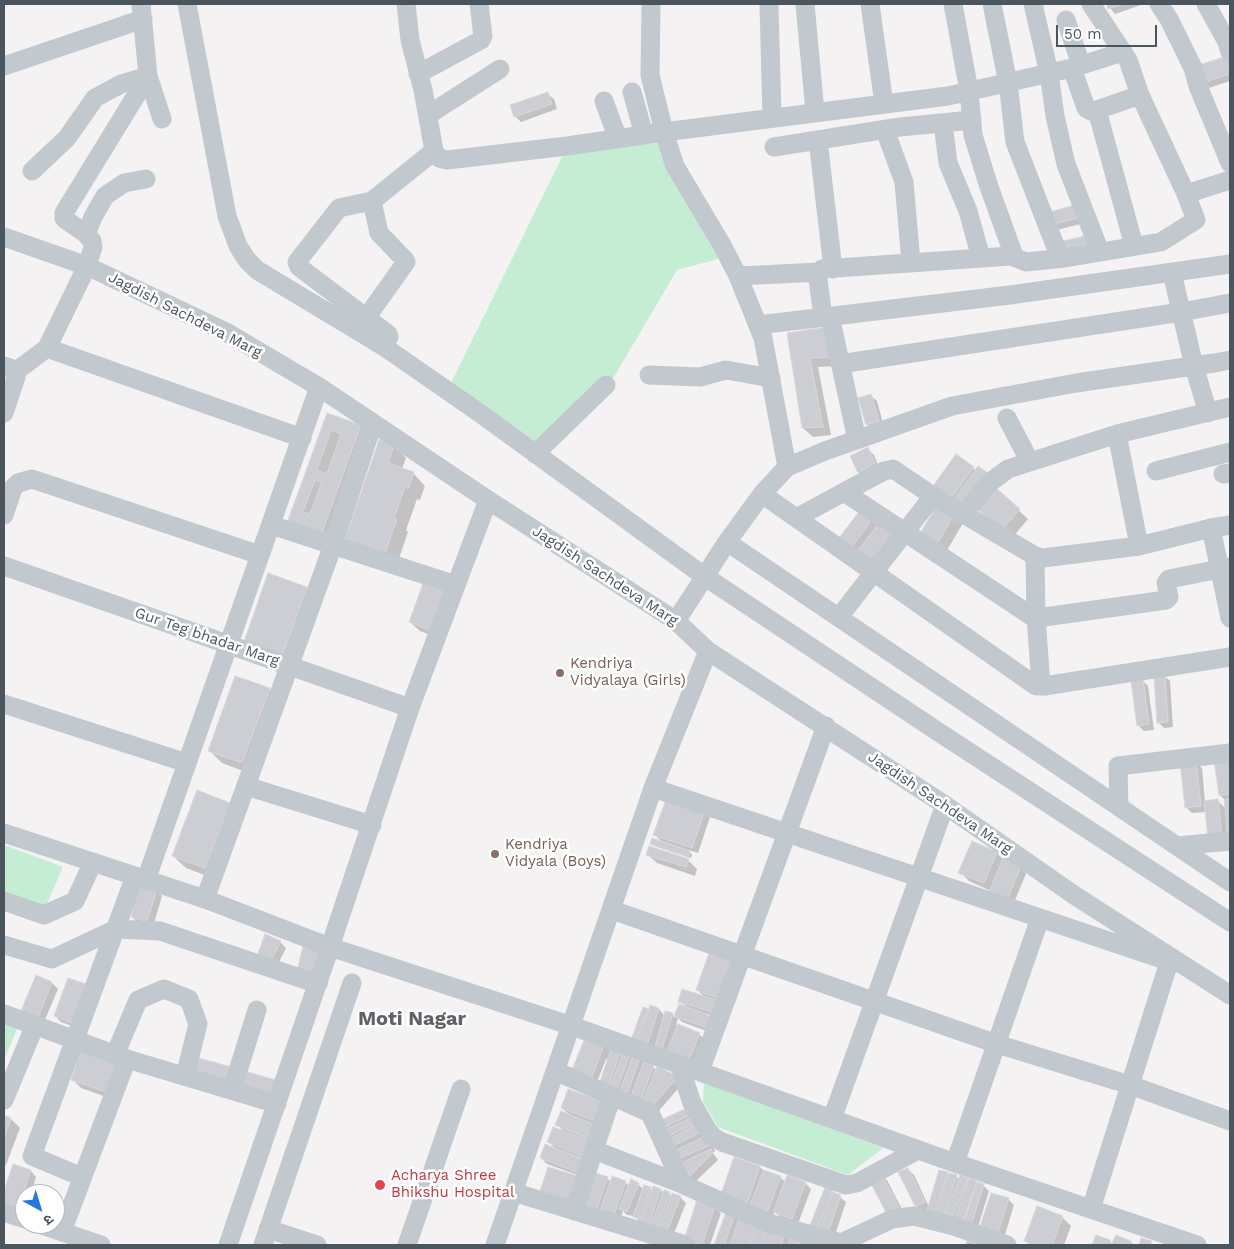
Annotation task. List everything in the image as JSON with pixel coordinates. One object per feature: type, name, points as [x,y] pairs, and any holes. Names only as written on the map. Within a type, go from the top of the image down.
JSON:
[{"type":"street","points":[[187,4],[227,216],[238,246],[246,260],[257,270],[383,346],[704,576],[942,735],[1230,922]]},
{"type":"street","points":[[406,4],[410,40],[428,115],[434,151],[439,158],[447,160],[948,96],[1077,67],[1123,52]]},
{"type":"street","points":[[418,74],[481,40],[483,36],[479,4]]},
{"type":"street","points":[[651,4],[650,75],[664,132],[675,166],[722,245],[738,276],[763,338],[787,467]]},
{"type":"street","points":[[769,4],[772,118]]},
{"type":"street","points":[[805,4],[815,112]]},
{"type":"street","points":[[870,4],[883,97],[880,104]]},
{"type":"street","points":[[954,4],[969,91],[973,134],[988,184],[1014,256]]},
{"type":"street","points":[[992,4],[1008,83],[1015,142],[1060,258]]},
{"type":"street","points":[[1032,4],[1049,73],[1055,116],[1066,164],[1100,252]]},
{"type":"street","points":[[738,276],[1014,256],[1026,262],[1060,258],[1161,242],[1196,220],[1186,194],[1140,95],[1128,60],[1091,4]]},
{"type":"street","points":[[1160,4],[1193,68],[1198,86],[1230,163]]},
{"type":"street","points":[[1206,4],[1227,42],[1230,52]]},
{"type":"street","points":[[4,66],[142,12],[148,76],[162,119]]},
{"type":"street","points":[[1066,20],[1086,108],[1091,111],[1097,110],[1140,95]]},
{"type":"street","points":[[428,115],[500,69]]},
{"type":"street","points":[[32,171],[67,138],[95,98],[122,84],[148,76]]},
{"type":"street","points":[[4,413],[16,377],[10,370],[47,348],[87,266],[93,247],[92,241],[86,234],[64,218],[64,213],[148,76]]},
{"type":"street","points":[[632,92],[644,135]]},
{"type":"street","points":[[604,101],[618,139]]},
{"type":"street","points":[[1097,110],[1134,246]]},
{"type":"street","points":[[774,147],[885,130],[972,120]]},
{"type":"street","points":[[943,123],[948,163],[968,211],[981,258]]},
{"type":"street","points":[[885,130],[904,182],[911,263]]},
{"type":"street","points":[[818,140],[826,270],[818,279],[826,317],[840,364],[856,440]]},
{"type":"street","points":[[383,346],[389,337],[388,334],[299,267],[297,262],[339,208],[372,201],[434,151]]},
{"type":"street","points":[[86,234],[93,216],[105,196],[124,183],[146,179]]},
{"type":"street","points":[[1186,194],[1230,180]]},
{"type":"street","points":[[366,318],[406,262],[379,233],[372,201]]},
{"type":"street","name":"Jagdish Sachdeva Marg","points":[[4,237],[87,266],[226,332],[319,387],[488,500],[676,621],[708,651],[945,805],[1074,895],[1230,995]]},
{"type":"street","points":[[758,325],[1010,296],[1230,264]]},
{"type":"street","points":[[1172,273],[1194,366],[1208,412]]},
{"type":"street","points":[[840,364],[1230,303]]},
{"type":"street","points":[[47,348],[302,438]]},
{"type":"street","points":[[676,621],[727,542],[762,494],[787,467],[952,406],[1076,383],[1230,360]]},
{"type":"street","points":[[649,375],[700,377],[726,370],[770,378]]},
{"type":"street","points":[[535,454],[606,385]]},
{"type":"street","points":[[82,1177],[32,1156],[116,929],[141,878],[187,763],[319,387]]},
{"type":"street","points":[[964,514],[989,483],[1008,469],[1116,434],[1230,407]]},
{"type":"street","points":[[1007,418],[1030,462]]},
{"type":"street","points":[[205,899],[333,545],[373,423]]},
{"type":"street","points":[[1116,434],[1139,546]]},
{"type":"street","points":[[1156,471],[1230,452]]},
{"type":"street","points":[[796,518],[884,471],[893,469],[933,496],[1035,556],[1050,558],[1139,546],[1230,525]]},
{"type":"street","points":[[4,515],[13,488],[18,483],[32,479],[260,555]]},
{"type":"street","points":[[844,492],[1030,616],[1036,617],[1166,600],[1169,597],[1166,583],[1169,579],[1225,568]]},
{"type":"street","points":[[762,494],[1036,686],[1230,657]]},
{"type":"street","points":[[839,617],[933,496]]},
{"type":"street","points":[[228,1245],[372,825],[410,708],[488,500]]},
{"type":"street","points":[[271,525],[456,585]]},
{"type":"street","points":[[1212,528],[1225,568],[1230,612]]},
{"type":"street","points":[[727,542],[1230,882]]},
{"type":"street","points":[[1035,556],[1036,617],[1041,686]]},
{"type":"street","name":"Gur Teg bhadar Marg","points":[[4,566],[410,708]]},
{"type":"street","points":[[495,1245],[654,788],[708,651]]},
{"type":"street","points":[[4,704],[187,763]]},
{"type":"street","points":[[700,1071],[826,726]]},
{"type":"street","points":[[1119,807],[1118,766],[1230,754]]},
{"type":"street","points":[[246,786],[372,825]]},
{"type":"street","points":[[654,788],[1192,970]]},
{"type":"street","points":[[832,1119],[945,805]]},
{"type":"street","points":[[4,832],[205,899],[330,947],[572,1026],[955,1163],[1197,1245]]},
{"type":"street","points":[[1177,846],[1230,841]]},
{"type":"street","points":[[4,901],[44,915],[75,900],[93,862]]},
{"type":"street","points":[[612,910],[997,1044],[1130,1086],[1230,1121]]},
{"type":"street","points":[[955,1163],[1040,918]]},
{"type":"street","points":[[4,946],[52,959],[116,929],[160,931],[318,984]]},
{"type":"street","points":[[1091,1209],[1169,962]]},
{"type":"street","points":[[317,1245],[265,1237],[352,983]]},
{"type":"street","points":[[65,1224],[82,1177],[138,1000],[164,989],[189,999],[198,1024],[185,1076]]},
{"type":"street","points":[[232,1090],[257,1010]]},
{"type":"street","points":[[4,1014],[121,1057],[277,1104]]},
{"type":"street","points":[[4,1100],[35,1025]]},
{"type":"street","points":[[679,1064],[692,1103],[713,1137],[722,1142],[846,1185],[857,1183],[918,1150]]},
{"type":"street","points":[[556,1071],[650,1113],[682,1184]]},
{"type":"street","points":[[407,1245],[461,1090]]},
{"type":"street","points":[[574,1211],[612,1096]]},
{"type":"street","points":[[594,1150],[682,1184],[771,1224],[841,1243],[892,1219],[914,1216],[954,1226],[1007,1245]]},
{"type":"street","points":[[513,1192],[675,1244]]},
{"type":"street","points":[[65,1233],[100,1245]]},
{"type":"green space","points":[[674,143],[718,259],[677,270],[605,392],[536,456],[451,383],[562,157],[610,145]]},
{"type":"green space","points":[[4,845],[63,867],[43,913],[4,902]]},
{"type":"green space","points":[[4,1022],[18,1027],[4,1060]]},
{"type":"green space","points":[[704,1082],[883,1148],[848,1175],[718,1127],[703,1101]]},
{"type":"building","points":[[1107,4],[1123,4],[1108,9]]},
{"type":"building","points":[[1230,55],[1230,74],[1202,83],[1196,66]]},
{"type":"building","points":[[548,92],[552,104],[514,117],[510,105]]},
{"type":"building","points":[[1075,205],[1079,218],[1050,225],[1046,213]]},
{"type":"building","points":[[1085,236],[1087,245],[1061,251],[1059,242]]},
{"type":"building","points":[[827,327],[830,357],[810,358],[823,427],[802,428],[787,333]]},
{"type":"building","points":[[871,394],[879,421],[866,425],[858,398]]},
{"type":"building","points":[[327,413],[361,425],[320,538],[286,526]],"holes":[[[331,430],[341,434],[327,474],[317,470]],[[315,480],[322,482],[310,514],[303,512]]]},
{"type":"building","points":[[379,440],[394,445],[388,463],[414,472],[408,489],[405,487],[394,518],[397,519],[384,556],[344,542]]},
{"type":"building","points":[[868,447],[875,463],[858,473],[850,456]]},
{"type":"building","points":[[956,454],[974,467],[951,499],[933,486]]},
{"type":"building","points":[[978,466],[992,476],[970,507],[956,497]]},
{"type":"building","points":[[995,487],[1020,509],[1002,530],[977,509]]},
{"type":"building","points":[[938,503],[955,513],[934,549],[917,539]]},
{"type":"building","points":[[861,509],[873,518],[849,551],[836,542]]},
{"type":"building","points":[[880,522],[897,534],[874,564],[857,552]]},
{"type":"building","points":[[268,573],[307,587],[282,656],[244,642]]},
{"type":"building","points":[[424,581],[447,590],[432,631],[409,622]]},
{"type":"building","points":[[1165,674],[1168,722],[1157,723],[1154,675]]},
{"type":"building","points":[[235,676],[270,688],[242,763],[208,751]]},
{"type":"building","points":[[1143,679],[1149,724],[1137,726],[1131,681]]},
{"type":"building","points":[[1196,760],[1201,806],[1185,808],[1180,762]]},
{"type":"building","points":[[1230,760],[1230,794],[1219,795],[1214,761]]},
{"type":"building","points":[[197,790],[230,803],[205,868],[172,856]]},
{"type":"building","points":[[667,797],[705,810],[692,848],[653,835]]},
{"type":"building","points":[[1218,799],[1222,838],[1208,839],[1204,801]]},
{"type":"building","points":[[1230,799],[1230,837],[1228,838],[1224,800]]},
{"type":"building","points":[[652,838],[690,851],[688,857],[650,844]]},
{"type":"building","points":[[972,841],[997,852],[984,883],[958,873]]},
{"type":"building","points":[[649,846],[689,859],[686,867],[646,855]]},
{"type":"building","points":[[1005,854],[1023,862],[1007,900],[989,892]]},
{"type":"building","points":[[140,884],[157,889],[147,922],[131,917]]},
{"type":"building","points":[[265,934],[281,941],[270,963],[256,959]]},
{"type":"building","points":[[304,942],[323,949],[313,976],[297,971]]},
{"type":"building","points":[[709,953],[730,960],[718,998],[696,990]]},
{"type":"building","points":[[36,975],[52,982],[38,1017],[21,1011]]},
{"type":"building","points":[[68,978],[86,984],[72,1023],[54,1016]]},
{"type":"building","points":[[682,989],[723,1002],[720,1014],[678,1002]]},
{"type":"building","points":[[679,1004],[711,1016],[707,1028],[674,1016]]},
{"type":"building","points":[[650,1005],[659,1008],[647,1046],[638,1043]]},
{"type":"building","points":[[643,1007],[648,1009],[636,1042],[631,1040]]},
{"type":"building","points":[[665,1011],[673,1013],[661,1052],[654,1050]]},
{"type":"building","points":[[678,1024],[700,1033],[689,1060],[667,1051]]},
{"type":"building","points":[[586,1035],[605,1042],[592,1077],[572,1070]]},
{"type":"building","points":[[612,1046],[621,1049],[609,1085],[600,1082]]},
{"type":"building","points":[[624,1050],[631,1052],[616,1091],[610,1088]]},
{"type":"building","points":[[80,1052],[118,1065],[109,1093],[71,1080]]},
{"type":"building","points":[[634,1053],[641,1055],[628,1092],[620,1090]]},
{"type":"building","points":[[195,1057],[235,1068],[231,1084],[191,1072]]},
{"type":"building","points":[[644,1062],[654,1065],[639,1105],[629,1102]]},
{"type":"building","points":[[657,1066],[678,1077],[652,1106],[642,1104]]},
{"type":"building","points":[[241,1070],[279,1081],[275,1094],[237,1083]]},
{"type":"building","points":[[568,1089],[606,1103],[598,1122],[561,1108]]},
{"type":"building","points":[[689,1107],[692,1114],[663,1128],[659,1121]]},
{"type":"building","points":[[561,1111],[598,1126],[592,1140],[555,1125]]},
{"type":"building","points":[[4,1115],[11,1118],[4,1138]]},
{"type":"building","points":[[697,1115],[700,1121],[666,1137],[663,1131]]},
{"type":"building","points":[[700,1123],[704,1131],[671,1147],[666,1140]]},
{"type":"building","points":[[553,1127],[592,1142],[586,1157],[547,1142]]},
{"type":"building","points":[[706,1136],[710,1145],[676,1160],[672,1152]]},
{"type":"building","points":[[545,1144],[587,1160],[581,1174],[540,1158]]},
{"type":"building","points":[[711,1149],[713,1153],[688,1178],[677,1165]]},
{"type":"building","points":[[734,1157],[760,1166],[747,1204],[721,1194]]},
{"type":"building","points":[[13,1164],[31,1170],[26,1184],[15,1184],[15,1206],[4,1202],[4,1191]]},
{"type":"building","points":[[548,1167],[581,1177],[572,1205],[539,1194]]},
{"type":"building","points":[[908,1168],[925,1202],[915,1206],[898,1172]]},
{"type":"building","points":[[764,1170],[781,1176],[767,1213],[749,1207]]},
{"type":"building","points":[[939,1170],[948,1172],[935,1213],[927,1210]]},
{"type":"building","points":[[590,1171],[608,1177],[597,1208],[579,1202]]},
{"type":"building","points":[[881,1173],[900,1209],[888,1216],[869,1180]]},
{"type":"building","points":[[949,1173],[957,1175],[944,1216],[937,1213]]},
{"type":"building","points":[[787,1175],[806,1182],[792,1219],[773,1212]]},
{"type":"building","points":[[960,1175],[968,1178],[952,1220],[945,1217]]},
{"type":"building","points":[[612,1176],[626,1181],[614,1215],[600,1211]]},
{"type":"building","points":[[969,1178],[977,1181],[963,1222],[955,1220]]},
{"type":"building","points":[[631,1179],[639,1183],[627,1212],[619,1209]]},
{"type":"building","points":[[977,1182],[984,1184],[971,1225],[964,1222]]},
{"type":"building","points":[[644,1185],[651,1187],[640,1219],[633,1217]]},
{"type":"building","points":[[653,1186],[661,1189],[648,1227],[640,1224]]},
{"type":"building","points":[[825,1187],[833,1189],[817,1231],[809,1228]]},
{"type":"building","points":[[664,1190],[670,1192],[656,1232],[649,1230]]},
{"type":"building","points":[[833,1192],[841,1195],[828,1233],[820,1230]]},
{"type":"building","points":[[672,1193],[681,1196],[665,1236],[657,1234]]},
{"type":"building","points":[[991,1193],[1009,1198],[998,1233],[980,1227]]},
{"type":"building","points":[[697,1200],[715,1206],[702,1245],[684,1240]]},
{"type":"building","points":[[1037,1206],[1063,1216],[1052,1245],[1035,1245],[1024,1241]]},
{"type":"building","points":[[726,1212],[735,1215],[724,1245],[714,1245]]},
{"type":"building","points":[[739,1218],[756,1224],[749,1245],[730,1245]]},
{"type":"building","points":[[760,1220],[768,1223],[759,1245],[750,1245]]},
{"type":"building","points":[[769,1225],[776,1228],[769,1245],[761,1245]]},
{"type":"building","points":[[777,1230],[786,1233],[781,1245],[771,1245]]},
{"type":"building","points":[[793,1233],[802,1237],[799,1245],[788,1245]]},
{"type":"building","points":[[1096,1235],[1110,1240],[1109,1245],[1092,1245]]},
{"type":"building","points":[[1116,1235],[1131,1241],[1130,1245],[1111,1245]]},
{"type":"building","points":[[1141,1238],[1152,1241],[1150,1245],[1139,1245]]},
{"type":"place","name":"Kendriya Vidyalaya (Girls)","points":[[560,673]]},
{"type":"place","name":"Kendriya Vidyala (Boys)","points":[[495,854]]},
{"type":"place","name":"Acharya Shree Bhikshu Hospital","points":[[380,1185]]},
{"type":"district","name":"Moti Nagar","points":[[412,1019]]}]
